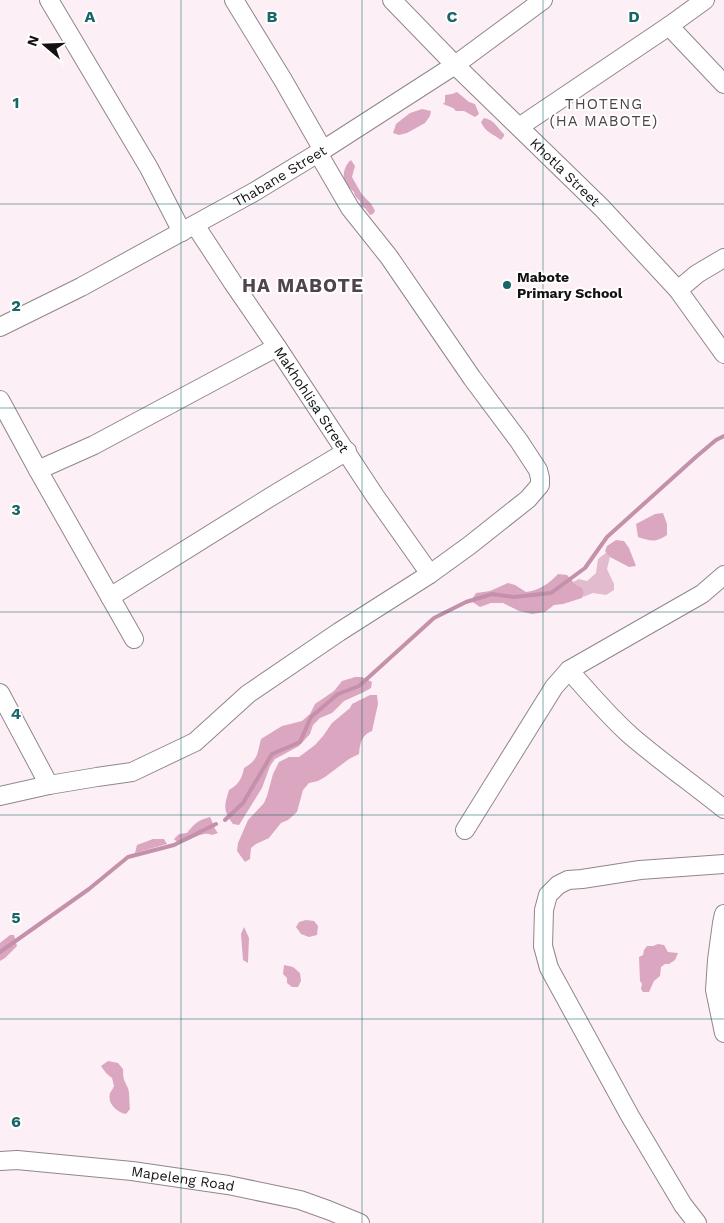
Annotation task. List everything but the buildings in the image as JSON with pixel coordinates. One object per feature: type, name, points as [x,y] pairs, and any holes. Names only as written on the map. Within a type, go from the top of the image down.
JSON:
[{"type":"street","name":"Makhohlisa Street","points":[[49,0],[149,168],[188,228],[233,283],[375,496],[430,574]]},
{"type":"street","points":[[0,796],[49,785],[132,772],[195,742],[248,694],[339,632],[430,574],[470,545],[528,498],[540,484],[538,470],[519,441],[472,378],[389,257],[350,208],[283,80],[234,0]]},
{"type":"street","name":"Khotla Street","points":[[392,0],[455,65],[602,208],[678,290],[724,354]]},
{"type":"street","name":"Thabane Street","points":[[0,327],[81,286],[254,192],[455,65],[543,0]]},
{"type":"street","points":[[519,127],[705,0]]},
{"type":"street","points":[[669,26],[724,84]]},
{"type":"street","points":[[678,290],[697,274],[724,258]]},
{"type":"street","points":[[38,470],[94,445],[277,348]]},
{"type":"street","points":[[0,400],[134,639]]},
{"type":"street","points":[[110,597],[272,496],[347,452]]},
{"type":"street","points":[[465,830],[554,687],[568,670],[702,594],[724,575]]},
{"type":"street","points":[[568,670],[629,734],[724,809]]},
{"type":"street","points":[[0,693],[49,785]]},
{"type":"street","points":[[697,1223],[678,1198],[635,1125],[549,968],[543,946],[544,910],[548,895],[558,885],[568,880],[640,870],[724,864]]},
{"type":"street","points":[[724,914],[717,960],[715,990],[724,1033]]},
{"type":"street","name":"Mapeleng Road","points":[[0,1161],[17,1160],[132,1171],[228,1185],[300,1200],[360,1223]]},
{"type":"shaded area","points":[[457,92],[469,102],[475,104],[479,114],[475,117],[464,111],[456,111],[443,104],[445,102],[445,95]]},
{"type":"shaded area","points":[[422,109],[431,111],[425,123],[407,133],[399,135],[393,133],[396,124],[410,113]]},
{"type":"shaded area","points":[[484,118],[493,122],[504,134],[501,140],[485,128],[481,122]]},
{"type":"shaded area","points":[[351,160],[355,166],[352,177],[361,193],[375,211],[373,214],[370,215],[365,208],[361,207],[360,201],[354,192],[344,183],[344,170]]},
{"type":"shaded area","points":[[663,513],[667,524],[667,535],[653,540],[638,537],[636,524],[655,514]]},
{"type":"shaded area","points":[[616,540],[624,541],[636,566],[629,567],[610,557],[605,551],[607,546]]},
{"type":"shaded area","points":[[607,552],[610,557],[607,569],[614,584],[614,590],[606,595],[593,593],[583,597],[584,594],[573,582],[579,579],[587,581],[596,573],[598,559]]},
{"type":"shaded area","points":[[558,574],[567,575],[576,585],[582,588],[584,594],[582,598],[554,605],[545,612],[532,614],[519,611],[503,603],[491,603],[480,607],[471,601],[476,593],[490,591],[508,583],[526,592],[535,590],[548,583]]},
{"type":"shaded area","points":[[362,677],[372,682],[371,688],[344,701],[332,713],[320,718],[313,725],[310,734],[299,746],[275,759],[270,766],[262,788],[239,825],[233,824],[225,808],[229,790],[239,781],[244,768],[255,759],[261,739],[282,726],[302,721],[310,714],[315,704],[334,691],[342,681]]},
{"type":"shaded area","points":[[370,695],[377,695],[378,704],[372,731],[363,737],[359,754],[325,777],[309,783],[303,790],[297,812],[281,823],[269,838],[251,848],[250,859],[245,862],[237,851],[238,843],[248,820],[264,803],[273,774],[279,762],[289,757],[299,757],[315,745],[332,723],[350,708],[352,704]]},
{"type":"shaded area","points":[[210,817],[218,833],[199,835],[178,843],[174,839],[179,834],[187,833],[199,821]]},
{"type":"shaded area","points":[[153,839],[164,839],[167,844],[135,853],[137,845]]},
{"type":"shaded area","points":[[306,920],[314,921],[318,926],[317,935],[309,937],[301,934],[296,927],[299,922]]},
{"type":"shaded area","points":[[244,927],[249,938],[248,963],[243,960],[241,934]]},
{"type":"shaded area","points":[[10,935],[14,935],[17,946],[0,961],[0,943]]},
{"type":"shaded area","points":[[664,945],[668,952],[678,953],[675,960],[661,967],[660,976],[654,981],[649,992],[643,992],[640,981],[639,957],[643,955],[647,946]]},
{"type":"shaded area","points":[[284,965],[293,967],[300,973],[301,981],[298,987],[292,987],[287,983],[287,978],[283,974]]},
{"type":"shaded area","points":[[108,1061],[118,1063],[123,1069],[128,1088],[130,1109],[126,1114],[111,1104],[109,1097],[114,1086],[112,1078],[101,1066]]},
{"type":"waterway","points":[[225,820],[243,803],[272,754],[300,742],[311,717],[338,694],[359,686],[434,618],[466,602],[492,594],[514,597],[551,593],[585,568],[607,537],[697,456],[716,440],[724,436]]},
{"type":"waterway","points":[[0,952],[89,889],[128,857],[174,845],[216,824]]},
{"type":"place","name":"Mabote Primary School","points":[[507,285]]},
{"type":"district","name":"THOTENG (HA MABOTE)","points":[[604,112]]},
{"type":"district","name":"HA MABOTE","points":[[303,285]]}]
